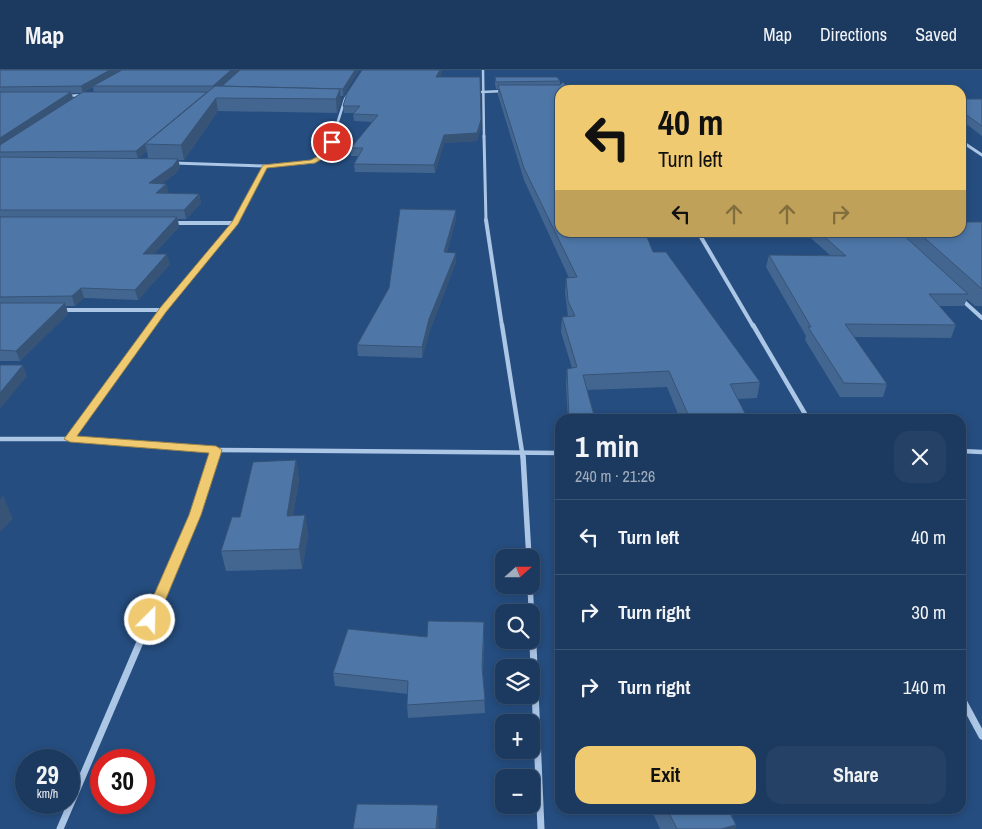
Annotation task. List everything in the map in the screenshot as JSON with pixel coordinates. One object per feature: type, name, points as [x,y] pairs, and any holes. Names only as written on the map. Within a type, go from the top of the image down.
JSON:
[{"type":"street","points":[[483,70],[486,231],[523,454],[528,549]]},
{"type":"street","points":[[168,163],[265,166],[313,162],[326,154],[332,142],[345,99],[354,84]]},
{"type":"street","points":[[482,92],[511,91]]},
{"type":"street","points":[[57,96],[85,96],[77,100]]},
{"type":"street","points":[[966,144],[982,155]]},
{"type":"street","points":[[70,439],[163,310],[235,223],[265,166]]},
{"type":"street","points":[[166,223],[235,223]]},
{"type":"street","points":[[701,237],[805,414]]},
{"type":"street","points":[[954,292],[982,318]]},
{"type":"street","points":[[58,310],[163,310]]},
{"type":"street","points":[[0,439],[70,439],[216,450],[555,453]]},
{"type":"street","points":[[60,829],[195,515],[216,450]]},
{"type":"street","points":[[966,451],[982,452]]},
{"type":"street","points":[[530,594],[541,829]]},
{"type":"street","points":[[966,707],[982,736]]},
{"type":"building","points":[[0,70],[110,70],[81,86],[0,87]]},
{"type":"building","points":[[122,70],[231,70],[213,86],[93,86]]},
{"type":"building","points":[[240,70],[355,70],[343,89],[222,86]]},
{"type":"building","points":[[362,70],[440,70],[436,77],[480,77],[481,120],[477,133],[444,135],[434,165],[354,164],[363,148],[351,148],[378,115],[353,114],[360,106],[343,106],[347,93]]},
{"type":"building","points":[[495,77],[557,77],[560,81],[496,82]]},
{"type":"building","points":[[498,85],[555,85],[555,232],[524,168]]},
{"type":"building","points":[[215,86],[340,89],[336,99],[216,98],[181,145],[145,144]]},
{"type":"building","points":[[0,92],[71,92],[0,138]]},
{"type":"building","points":[[83,92],[207,92],[136,151],[0,152],[0,145]]},
{"type":"building","points":[[966,99],[982,99],[982,126],[966,115]]},
{"type":"building","points":[[0,157],[178,159],[173,166],[149,183],[166,184],[156,193],[199,194],[184,210],[0,210]]},
{"type":"building","points":[[400,209],[456,210],[444,252],[456,253],[429,319],[422,347],[357,345],[389,288]]},
{"type":"building","points":[[0,217],[177,217],[143,254],[167,254],[135,290],[81,288],[72,296],[0,297]]},
{"type":"building","points":[[966,222],[982,222],[982,289],[924,237],[966,237]]},
{"type":"building","points":[[558,237],[647,237],[653,252],[666,252],[760,382],[730,384],[745,414],[688,414],[669,371],[583,375],[594,414],[569,414],[567,369],[577,367],[562,317],[575,316],[568,301],[566,278],[577,277]]},
{"type":"building","points":[[825,237],[905,237],[968,294],[929,294],[956,325],[845,324],[887,384],[844,383],[808,327],[811,327],[769,255],[846,256]]},
{"type":"building","points":[[0,303],[65,303],[16,351],[0,350]]},
{"type":"building","points":[[0,365],[23,365],[0,393]]},
{"type":"building","points":[[296,460],[287,516],[305,515],[299,549],[221,551],[232,517],[240,517],[253,462]]},
{"type":"building","points":[[428,621],[484,622],[482,667],[485,700],[407,705],[408,681],[333,673],[348,629],[427,637]]},
{"type":"building","points":[[357,804],[438,805],[436,829],[353,829]]},
{"type":"building","points":[[670,814],[730,814],[736,825],[721,829],[677,829]]},
{"type":"route","points":[[150,620],[195,515],[216,450],[70,439],[163,310],[235,223],[265,166],[313,162],[326,154],[332,142]]}]
